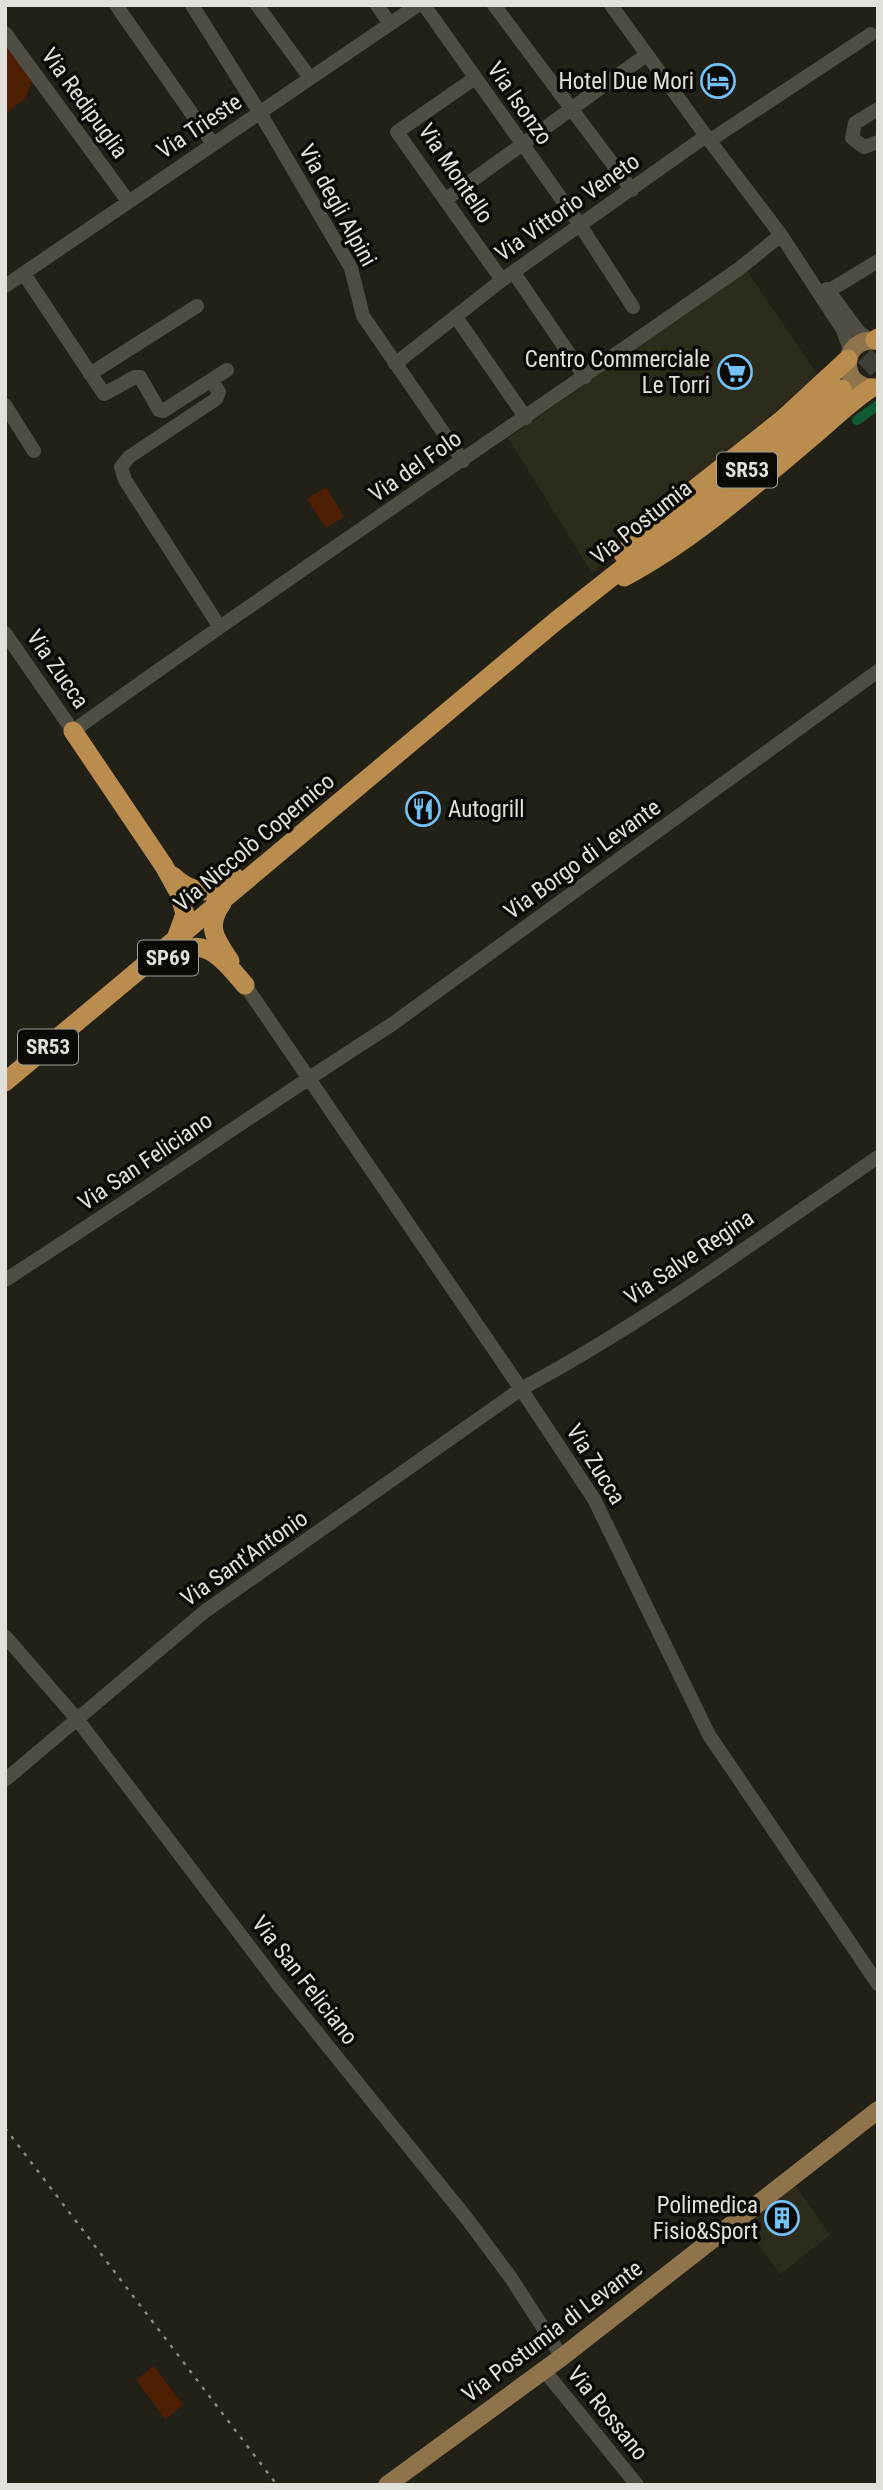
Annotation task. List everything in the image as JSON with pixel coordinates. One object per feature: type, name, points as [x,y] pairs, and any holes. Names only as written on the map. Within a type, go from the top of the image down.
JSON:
[{"type":"highway","points":[[556,621],[653,522],[783,419],[849,355]]},
{"type":"highway","points":[[556,621],[616,582],[653,562],[876,388]]},
{"type":"highway","name":"Via Postumia","points":[[534,639],[779,445],[842,389]]},
{"type":"highway","name":"Via Niccolò Copernico","points":[[5,1082],[534,639]]},
{"type":"highway","name":"SP69","points":[[73,731],[164,866],[185,908],[184,921],[175,940]]},
{"type":"highway","name":"SP69","points":[[164,866],[188,888],[209,892],[228,885],[267,852],[306,830]]},
{"type":"highway","name":"SP69","points":[[229,895],[214,916],[213,930],[244,985]]},
{"type":"highway","name":"SP69","points":[[91,1011],[130,989],[180,949],[190,947],[198,946],[225,961],[244,985]]},
{"type":"main road","points":[[875,340],[861,342],[849,355],[847,366],[852,379],[864,387],[876,388]]},
{"type":"main road","name":"Via Postumia di Levante","points":[[387,2485],[562,2357],[878,2110]]},
{"type":"street","points":[[116,5],[213,144]]},
{"type":"street","name":"Via degli Alpini","points":[[192,5],[260,113],[351,268],[363,316],[463,461]]},
{"type":"street","points":[[257,5],[310,78]]},
{"type":"street","points":[[377,5],[390,24]]},
{"type":"street","name":"Via Trieste","points":[[5,286],[421,5]]},
{"type":"street","name":"Via Isonzo","points":[[421,5],[580,225],[633,307]]},
{"type":"street","points":[[494,5],[632,190]]},
{"type":"street","points":[[611,5],[824,293],[858,331],[875,340]]},
{"type":"street","name":"Via Redipuglia","points":[[5,33],[128,201]]},
{"type":"street","name":"Via Vittorio Veneto","points":[[396,364],[508,276],[580,225],[871,34]]},
{"type":"street","points":[[444,200],[646,55]]},
{"type":"street","name":"Via Montello","points":[[475,78],[397,132],[444,200],[508,276],[585,376]]},
{"type":"street","points":[[878,109],[855,123],[852,131],[852,138],[864,147],[878,142]]},
{"type":"street","name":"Via del Folo","points":[[73,731],[219,626],[526,418],[739,269],[780,235]]},
{"type":"street","points":[[824,293],[878,261]]},
{"type":"street","points":[[24,274],[105,394],[135,377],[140,377],[159,410],[163,411],[227,370]]},
{"type":"street","points":[[824,293],[843,330],[849,355]]},
{"type":"street","points":[[90,374],[197,306]]},
{"type":"street","points":[[456,317],[526,418]]},
{"type":"street","points":[[212,381],[219,392],[216,399],[129,457],[121,467],[125,480],[219,626]]},
{"type":"street","points":[[5,405],[34,451]]},
{"type":"street","name":"Via Zucca","points":[[5,633],[73,731]]},
{"type":"street","name":"Via Borgo di Levante","points":[[309,1077],[391,1025],[471,969],[878,671]]},
{"type":"street","name":"Via Zucca","points":[[244,985],[594,1499],[709,1735],[878,1984]]},
{"type":"street","name":"Via San Feliciano","points":[[5,1280],[309,1077]]},
{"type":"street","name":"Via Salve Regina","points":[[521,1389],[565,1365],[668,1300],[878,1157]]},
{"type":"street","name":"Via Sant'Antonio","points":[[5,1780],[204,1612],[521,1389]]},
{"type":"street","name":"Via San Feliciano","points":[[5,1636],[77,1719],[277,1983],[468,2220],[511,2278],[562,2357]]},
{"type":"street","name":"Via Rossano","points":[[544,2370],[637,2485]]},
{"type":"shaded area","points":[[5,43],[32,81],[25,99],[5,114]]},
{"type":"shaded area","points":[[747,271],[818,375],[646,521],[612,558],[592,573],[508,438]]},
{"type":"shaded area","points":[[326,487],[344,517],[326,528],[307,499]]},
{"type":"shaded area","points":[[795,2185],[830,2235],[780,2274],[745,2225]]},
{"type":"shaded area","points":[[154,2366],[183,2405],[165,2419],[136,2380]]},
{"type":"waterway","points":[[857,420],[878,405]]},
{"type":"tunnel","points":[[843,389],[878,356]]},
{"type":"railway","points":[[5,2128],[277,2485]]},
{"type":"place","name":"Hotel Due Mori","points":[[718,81]]},
{"type":"place","name":"Centro Commerciale Le Torri","points":[[735,372]]},
{"type":"place","name":"Autogrill","points":[[423,809]]},
{"type":"place","name":"Polimedica Fisio&Sport","points":[[782,2218]]}]
